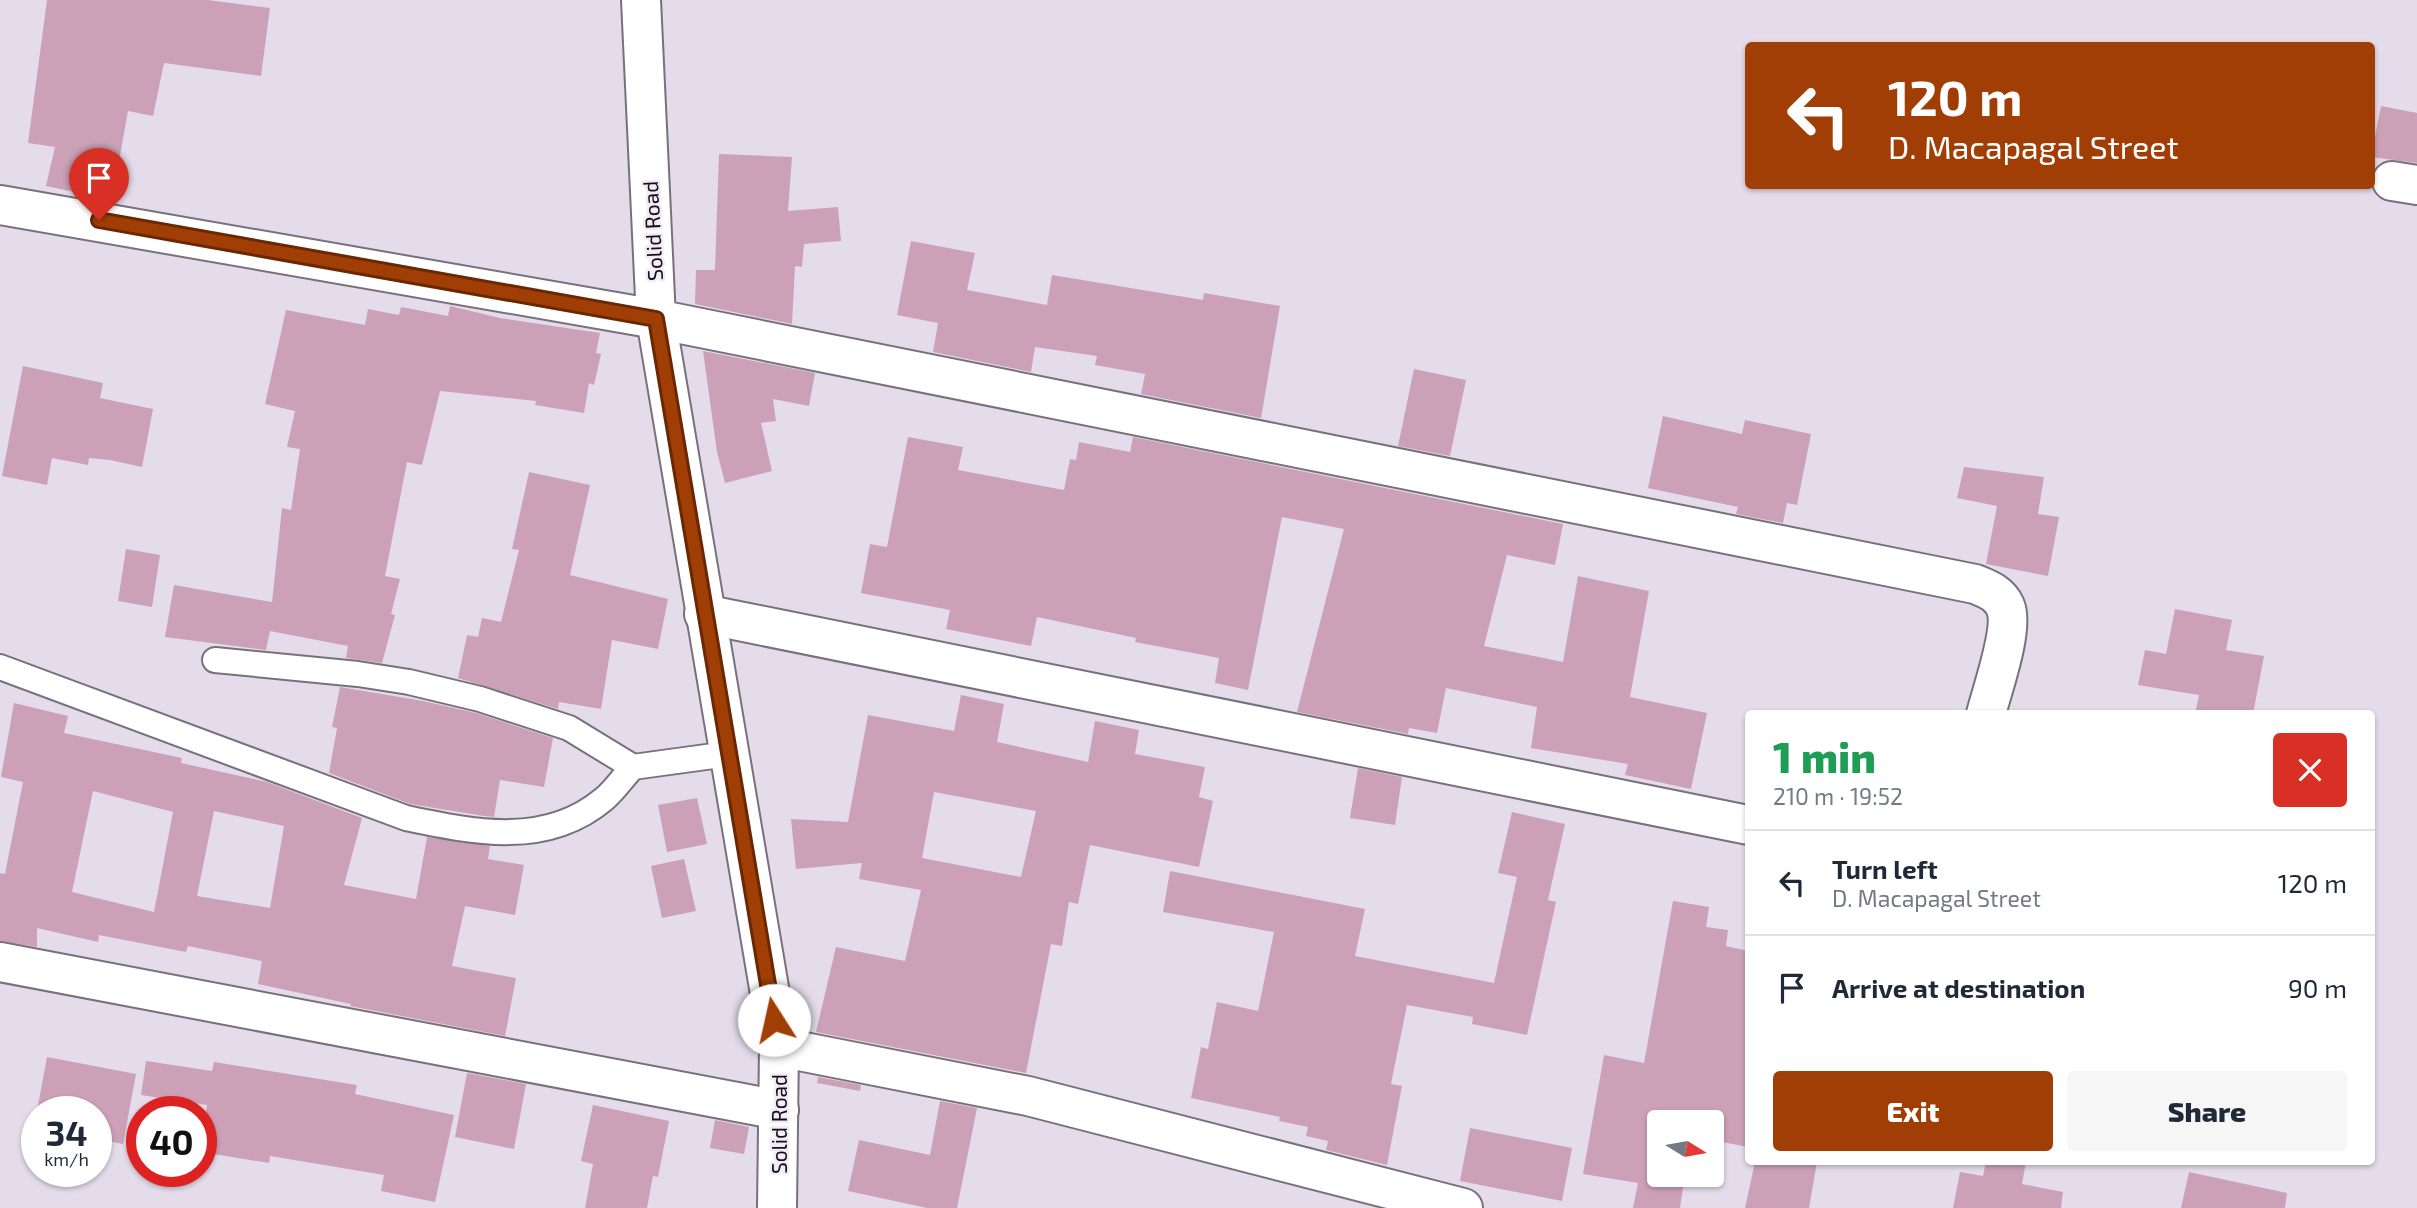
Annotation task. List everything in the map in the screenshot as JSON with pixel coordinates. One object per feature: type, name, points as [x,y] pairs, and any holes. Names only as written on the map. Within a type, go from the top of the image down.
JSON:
[{"type":"street","name":"Solid Road","points":[[641,0],[656,319],[779,1047],[777,1208]]},
{"type":"street","points":[[0,205],[656,319],[1975,584],[2000,598],[2008,620],[1987,710]]},
{"type":"street","points":[[704,614],[1745,824]]},
{"type":"street","points":[[0,962],[779,1110]]},
{"type":"street","points":[[779,1047],[1028,1096],[1463,1208]]},
{"type":"lane","points":[[215,660],[358,674],[410,682],[480,699],[569,728],[633,767],[728,754]]},
{"type":"lane","points":[[0,667],[406,818],[461,829],[518,834],[561,826],[604,800],[633,767]]},
{"type":"building","points":[[47,0],[208,0],[270,8],[261,76],[164,63],[153,116],[128,111],[112,200],[46,186],[55,147],[28,143]]},
{"type":"building","points":[[2381,106],[2417,113],[2417,163],[2375,158],[2375,137]]},
{"type":"building","points":[[719,154],[792,157],[788,211],[838,207],[841,241],[804,244],[802,267],[795,266],[792,324],[695,304],[696,270],[715,270]]},
{"type":"building","points":[[911,241],[975,253],[967,290],[1047,305],[1052,275],[1203,300],[1204,293],[1280,306],[1261,418],[1141,394],[1145,374],[1095,365],[1097,356],[1035,347],[1031,372],[933,352],[938,323],[897,315]]},
{"type":"building","points":[[450,306],[500,318],[600,333],[596,353],[601,354],[594,385],[589,383],[584,413],[535,405],[536,401],[440,391],[422,465],[407,462],[385,576],[400,579],[391,614],[395,615],[382,663],[346,658],[348,646],[270,631],[266,650],[165,637],[174,585],[272,602],[282,508],[291,510],[300,449],[287,447],[295,411],[265,404],[286,310],[365,325],[368,309],[399,315],[401,307],[448,316]]},
{"type":"building","points":[[703,351],[815,373],[809,406],[773,399],[776,421],[761,423],[772,471],[725,483],[717,452]]},
{"type":"building","points":[[23,366],[103,383],[100,398],[153,409],[142,467],[110,460],[89,458],[88,465],[52,458],[47,485],[2,476]]},
{"type":"building","points":[[1414,369],[1466,380],[1450,456],[1398,446]]},
{"type":"building","points":[[1663,416],[1742,434],[1745,420],[1811,434],[1797,505],[1787,503],[1783,523],[1736,514],[1738,507],[1648,488]]},
{"type":"building","points":[[908,437],[963,447],[958,470],[1064,490],[1070,459],[1076,460],[1079,442],[1130,452],[1133,437],[1563,524],[1555,565],[1507,555],[1484,646],[1563,662],[1578,576],[1649,591],[1630,697],[1707,713],[1691,789],[1625,775],[1628,764],[1531,748],[1537,707],[1446,688],[1437,733],[1409,728],[1408,734],[1297,712],[1344,529],[1282,517],[1248,690],[1215,683],[1219,658],[1135,642],[1136,638],[1037,617],[1031,646],[946,629],[950,610],[861,593],[870,544],[887,547]]},
{"type":"building","points":[[1964,467],[2044,477],[2038,514],[2059,517],[2048,576],[1986,564],[1997,506],[1957,498]]},
{"type":"building","points":[[529,472],[590,485],[570,575],[668,599],[658,649],[612,640],[601,709],[559,702],[558,709],[458,678],[467,635],[478,637],[482,618],[501,622],[519,550],[512,549]]},
{"type":"building","points":[[126,549],[160,555],[152,607],[118,601]]},
{"type":"building","points":[[2175,609],[2232,620],[2226,650],[2264,656],[2254,710],[2196,710],[2199,695],[2138,685],[2145,650],[2166,654]]},
{"type":"building","points":[[340,687],[476,713],[553,738],[544,787],[500,780],[494,817],[410,804],[329,773],[337,728],[332,727]]},
{"type":"building","points":[[961,695],[1004,704],[997,742],[1088,762],[1095,721],[1139,730],[1135,754],[1205,767],[1199,797],[1213,801],[1199,867],[1090,845],[1078,904],[1069,902],[1062,946],[1051,944],[1026,1073],[816,1032],[836,947],[905,961],[921,890],[859,879],[862,863],[796,869],[791,819],[848,822],[868,715],[954,731]],"holes":[[[934,792],[1036,811],[1021,877],[922,858]]]},
{"type":"building","points":[[14,703],[68,716],[64,733],[182,758],[181,763],[267,782],[362,818],[344,885],[416,899],[427,837],[490,846],[488,859],[524,865],[515,915],[465,906],[452,966],[516,978],[505,1036],[350,1006],[351,1004],[258,984],[262,961],[188,946],[186,952],[99,935],[98,942],[37,928],[37,947],[0,941],[0,873],[5,874],[23,782],[1,777]],"holes":[[[93,791],[173,812],[154,912],[72,892]],[[214,811],[284,826],[270,908],[197,896]]]},
{"type":"building","points":[[1358,768],[1402,777],[1395,825],[1350,818]]},
{"type":"building","points":[[697,798],[707,844],[667,852],[658,805]]},
{"type":"building","points":[[1512,812],[1565,824],[1548,900],[1556,902],[1527,1035],[1472,1024],[1473,1017],[1407,1005],[1391,1084],[1402,1086],[1387,1165],[1326,1150],[1328,1141],[1306,1136],[1308,1127],[1279,1121],[1280,1117],[1191,1098],[1201,1047],[1208,1049],[1217,1002],[1258,1011],[1274,932],[1163,912],[1170,871],[1365,909],[1355,956],[1494,983],[1517,877],[1498,873]]},
{"type":"building","points":[[684,859],[696,911],[662,918],[651,866]]},
{"type":"building","points":[[1673,901],[1709,907],[1706,927],[1728,930],[1726,946],[1745,950],[1745,1146],[1724,1142],[1724,1110],[1647,1110],[1647,1187],[1683,1187],[1680,1208],[1633,1208],[1638,1183],[1583,1174],[1604,1055],[1644,1063]]},
{"type":"building","points":[[47,1057],[136,1074],[132,1096],[126,1096],[123,1144],[112,1142],[112,1096],[40,1096]]},
{"type":"building","points":[[146,1061],[212,1071],[214,1062],[357,1085],[355,1094],[454,1115],[435,1202],[381,1191],[384,1175],[270,1156],[269,1163],[217,1155],[217,1096],[141,1095]]},
{"type":"building","points":[[467,1073],[526,1084],[514,1149],[455,1137]]},
{"type":"building","points":[[818,1077],[861,1085],[860,1091],[817,1083]]},
{"type":"building","points":[[940,1101],[977,1108],[957,1208],[927,1208],[848,1191],[859,1140],[930,1155]]},
{"type":"building","points":[[593,1105],[669,1121],[658,1177],[653,1176],[647,1208],[585,1208],[593,1164],[581,1161]]},
{"type":"building","points":[[715,1120],[749,1127],[744,1154],[710,1148]]},
{"type":"building","points":[[1470,1128],[1572,1148],[1562,1201],[1460,1181]]},
{"type":"building","points":[[1754,1165],[1816,1165],[1809,1208],[1745,1208]]},
{"type":"building","points":[[1985,1165],[2025,1165],[2022,1184],[2063,1192],[2061,1208],[1953,1208],[1960,1172],[1983,1176]]},
{"type":"building","points":[[2189,1172],[2287,1193],[2285,1208],[2181,1208]]},
{"type":"route","points":[[99,220],[656,319],[774,1020]]}]
